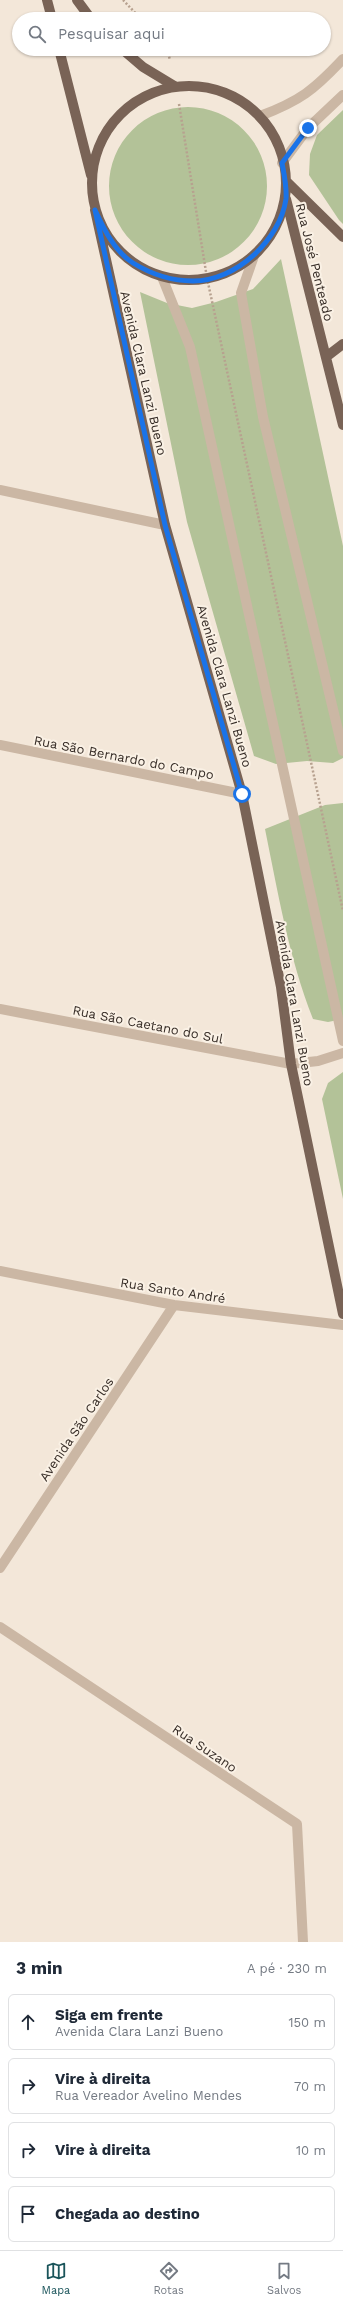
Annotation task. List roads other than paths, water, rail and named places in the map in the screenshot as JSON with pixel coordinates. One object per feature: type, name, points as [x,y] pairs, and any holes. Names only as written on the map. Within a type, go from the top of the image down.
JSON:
[{"type":"main road","points":[[47,0],[50,12]]},
{"type":"main road","points":[[77,0],[86,12]]},
{"type":"main road","points":[[61,56],[91,177],[95,210],[109,239],[132,263],[162,277],[194,281],[227,273],[254,256],[275,230],[286,199],[286,181],[277,139],[260,116],[237,98],[210,88],[176,86],[144,96],[117,116],[99,144],[91,177]]},
{"type":"main road","points":[[130,56],[143,67],[176,86]]},
{"type":"main road","points":[[286,181],[343,237]]},
{"type":"main road","name":"Rua José Penteado","points":[[286,199],[343,425]]},
{"type":"main road","name":"Avenida Clara Lanzi Bueno","points":[[95,210],[165,525],[242,794],[281,987],[291,1064],[343,1314]]},
{"type":"main road","points":[[326,357],[343,344]]},
{"type":"street","points":[[260,116],[299,99],[323,80],[343,59]]},
{"type":"street","points":[[282,163],[308,128],[343,95]]},
{"type":"street","points":[[254,256],[241,293],[264,418],[343,751]]},
{"type":"street","points":[[162,277],[190,347],[343,1041]]},
{"type":"street","points":[[0,490],[165,525]]},
{"type":"street","name":"Rua São Bernardo do Campo","points":[[0,745],[242,794]]},
{"type":"street","name":"Rua São Caetano do Sul","points":[[0,1009],[291,1064],[318,1061],[343,1053]]},
{"type":"street","name":"Rua Santo André","points":[[0,1271],[174,1306],[343,1325]]},
{"type":"street","name":"Avenida São Carlos","points":[[0,1568],[174,1306]]},
{"type":"street","name":"Rua Suzano","points":[[0,1627],[297,1824],[303,1942]]}]
